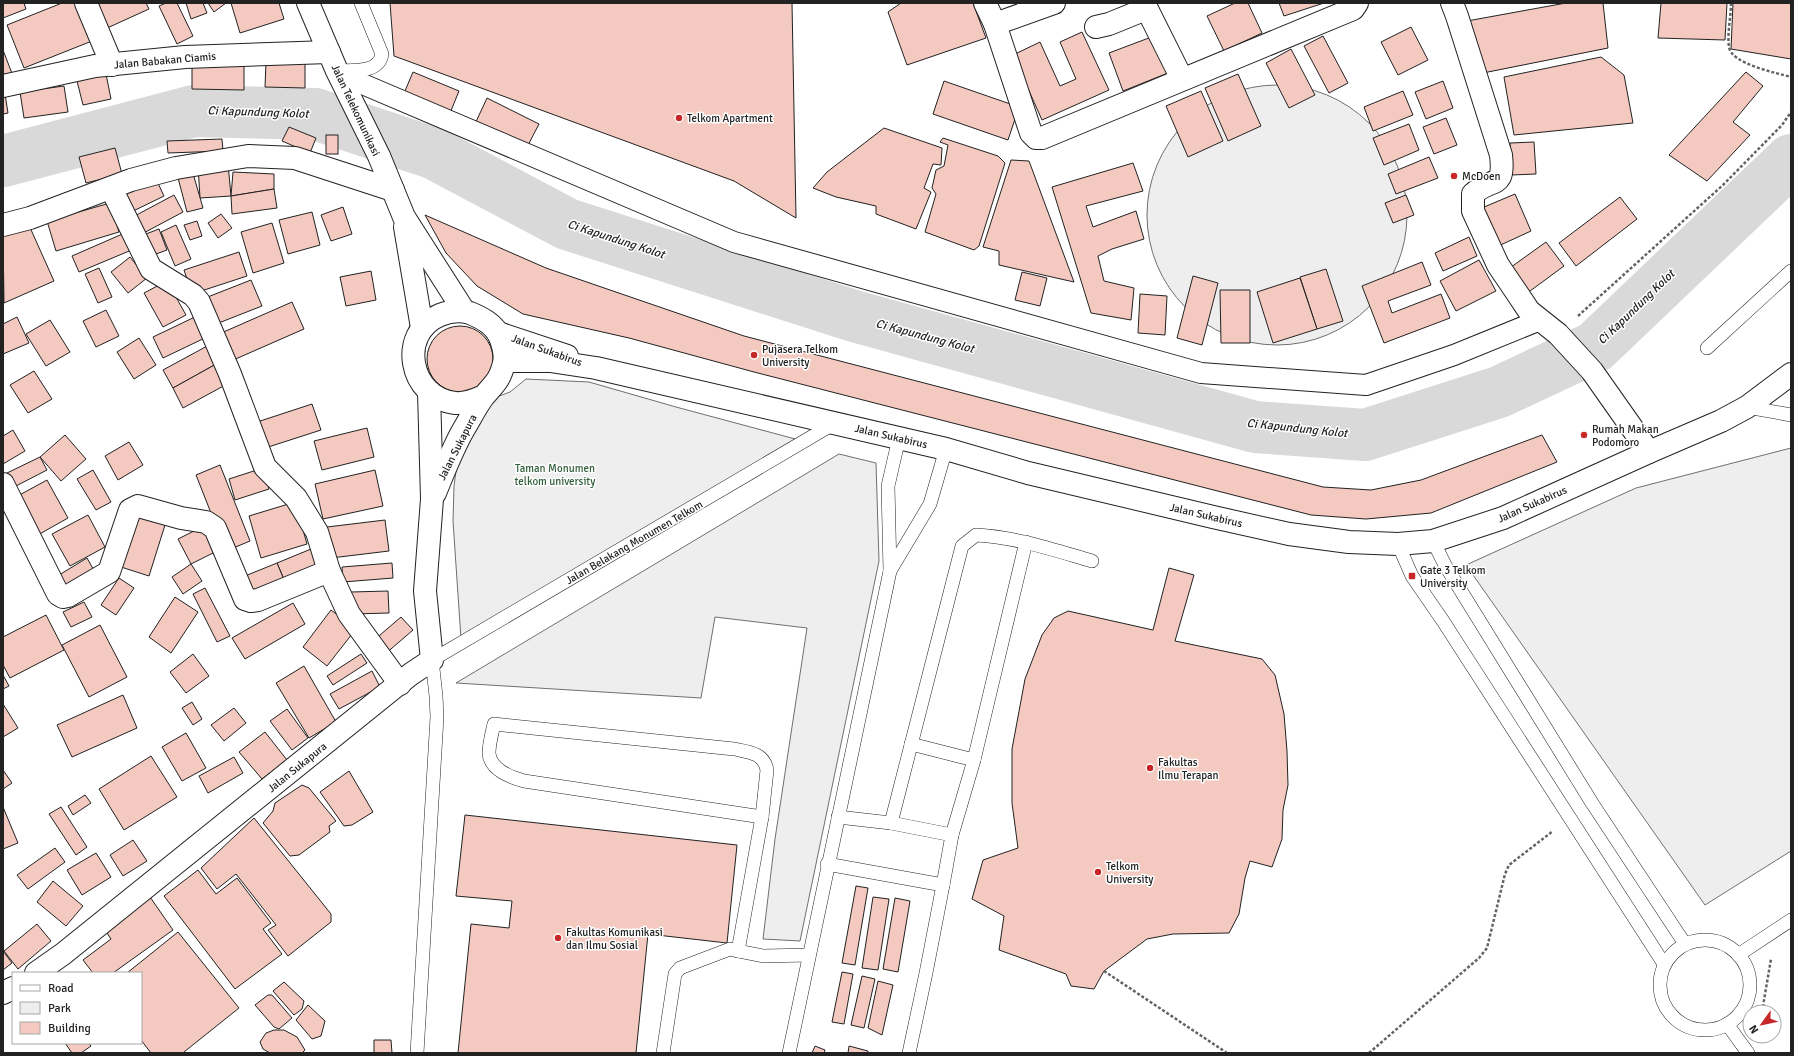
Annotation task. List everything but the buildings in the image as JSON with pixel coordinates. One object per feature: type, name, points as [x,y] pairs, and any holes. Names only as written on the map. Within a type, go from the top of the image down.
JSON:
[{"type":"street","points":[[86,3],[112,65]]},
{"type":"street","name":"Jalan Telekomunikasi","points":[[308,3],[335,65],[378,156],[404,217],[464,311]]},
{"type":"street","points":[[985,3],[995,24],[1030,133],[1036,138],[1042,138],[1353,9],[1357,3]]},
{"type":"street","points":[[995,24],[1054,3]]},
{"type":"street","points":[[1452,3],[1501,155],[1502,169],[1500,179],[1473,194],[1473,211],[1498,265],[1529,311],[1558,334],[1592,371],[1649,452]]},
{"type":"street","points":[[1096,27],[1109,24],[1145,6],[1182,79]]},
{"type":"street","name":"Jalan Babakan Ciamis","points":[[3,86],[95,66],[185,57],[335,65]]},
{"type":"street","points":[[335,65],[734,242],[1200,373],[1366,385],[1454,355],[1540,320]]},
{"type":"street","points":[[3,225],[30,218],[131,180],[176,168],[248,156],[295,158],[392,190]]},
{"type":"street","points":[[111,188],[151,269],[193,295],[199,302],[230,374],[265,467],[296,498],[317,532],[329,571],[349,614],[400,684]]},
{"type":"street","name":"Jalan Telekomunikasi","points":[[404,217],[422,328]]},
{"type":"street","points":[[464,311],[483,318],[498,333],[504,346],[505,361],[498,381],[484,396],[470,402],[456,403],[441,400],[429,392],[418,378],[413,361],[415,344],[422,328],[434,318],[448,312],[464,311]]},
{"type":"street","name":"Jalan Sukabirus","points":[[498,333],[550,349],[596,368]]},
{"type":"street","name":"Jalan Sukabirus","points":[[505,361],[550,361],[596,368],[946,449],[1028,473],[1213,518],[1289,534],[1350,542],[1398,544],[1434,541],[1503,518],[1721,421],[1747,407],[1791,374]]},
{"type":"street","name":"Jalan Sukapura","points":[[37,972],[63,954],[432,660],[425,591],[432,499],[429,392]]},
{"type":"street","name":"Jalan Sukapura","points":[[432,499],[464,429],[484,396]]},
{"type":"street","points":[[3,484],[58,594],[63,598],[109,572],[130,510],[138,506],[181,518],[211,524],[215,528],[245,599],[251,601],[258,600],[329,571]]},
{"type":"street","points":[[3,993],[12,988]]},
{"type":"lane","points":[[335,65],[368,69],[376,66],[381,61],[382,54],[361,3]]},
{"type":"lane","points":[[1707,348],[1791,271]]},
{"type":"lane","points":[[1747,407],[1791,415]]},
{"type":"lane","name":"Jalan Belakang Monumen Telkom","points":[[432,660],[835,423]]},
{"type":"lane","points":[[789,1053],[827,864],[890,571],[888,486],[899,438]]},
{"type":"lane","points":[[890,571],[930,504],[946,449]]},
{"type":"lane","points":[[891,823],[962,546],[976,535],[995,536],[1026,542],[1092,561]]},
{"type":"lane","points":[[1434,541],[1445,565],[1592,804],[1685,944]]},
{"type":"lane","points":[[909,1053],[952,835],[974,760],[1026,542]]},
{"type":"lane","points":[[1398,544],[1412,576],[1446,626],[1569,819],[1664,964]]},
{"type":"lane","points":[[417,1053],[437,717],[432,660]]},
{"type":"lane","points":[[738,951],[762,817],[767,770],[766,763],[758,754],[734,749],[494,724],[489,754],[494,765],[507,776],[524,781],[762,817]]},
{"type":"lane","points":[[911,744],[974,760]]},
{"type":"lane","points":[[838,817],[891,823],[952,835]]},
{"type":"lane","points":[[827,864],[943,885]]},
{"type":"lane","points":[[1738,955],[1791,920]]},
{"type":"lane","points":[[1699,940],[1713,941],[1727,946],[1738,955],[1745,966],[1750,982],[1748,998],[1741,1012],[1727,1024],[1710,1030],[1694,1029],[1679,1022],[1668,1010],[1661,996],[1660,980],[1664,964],[1685,944],[1699,940]]},
{"type":"lane","points":[[662,1053],[675,974],[680,968],[730,949],[763,956],[809,955]]},
{"type":"lane","points":[[1727,1024],[1748,1053]]},
{"type":"path","points":[[1732,3],[1728,47],[1735,58],[1744,63],[1791,77]]},
{"type":"path","points":[[1558,334],[1723,185],[1782,125],[1791,112]]},
{"type":"path","points":[[1369,1053],[1479,958],[1487,948],[1505,874],[1509,865],[1569,819]]},
{"type":"path","points":[[1763,1004],[1770,961],[1774,955]]},
{"type":"path","points":[[1104,971],[1227,1053]]},
{"type":"green space","points":[[1264,85],[1290,85],[1315,90],[1338,100],[1360,114],[1378,132],[1392,154],[1402,177],[1407,202],[1407,228],[1402,253],[1392,276],[1378,298],[1360,316],[1338,330],[1315,340],[1290,345],[1264,345],[1239,340],[1216,330],[1194,316],[1176,298],[1162,276],[1152,253],[1147,228],[1147,202],[1152,177],[1162,154],[1176,132],[1194,114],[1216,100],[1239,90]]},
{"type":"green space","name":"Taman Monumen telkom university","points":[[526,379],[589,382],[799,440],[461,639],[453,521],[454,486],[458,456],[491,399],[510,392]]},
{"type":"green space","points":[[1791,448],[1791,851],[1705,905],[1466,565],[1636,488]]},
{"type":"green space","points":[[839,454],[876,463],[879,561],[800,941],[763,939],[775,839],[807,628],[715,617],[701,698],[456,683]]},
{"type":"waterway","name":"Ci Kapundung Kolot","points":[[3,161],[194,111],[315,114],[433,153],[567,224],[854,316],[1255,427],[1365,435],[1499,392],[1595,347],[1791,160]]},
{"type":"place","name":"Telkom Apartment","points":[[679,118]]},
{"type":"place","name":"McDoen","points":[[1454,176]]},
{"type":"place","name":"Pujasera Telkom University","points":[[754,355]]},
{"type":"place","name":"Rumah Makan Podomoro","points":[[1584,435]]},
{"type":"place","name":"Gate 3 Telkom University","points":[[1412,576]]},
{"type":"place","name":"Fakultas Ilmu Terapan","points":[[1150,768]]},
{"type":"place","name":"Telkom University","points":[[1098,872]]},
{"type":"place","name":"Fakultas Komunikasi dan Ilmu Sosial","points":[[558,938]]}]
